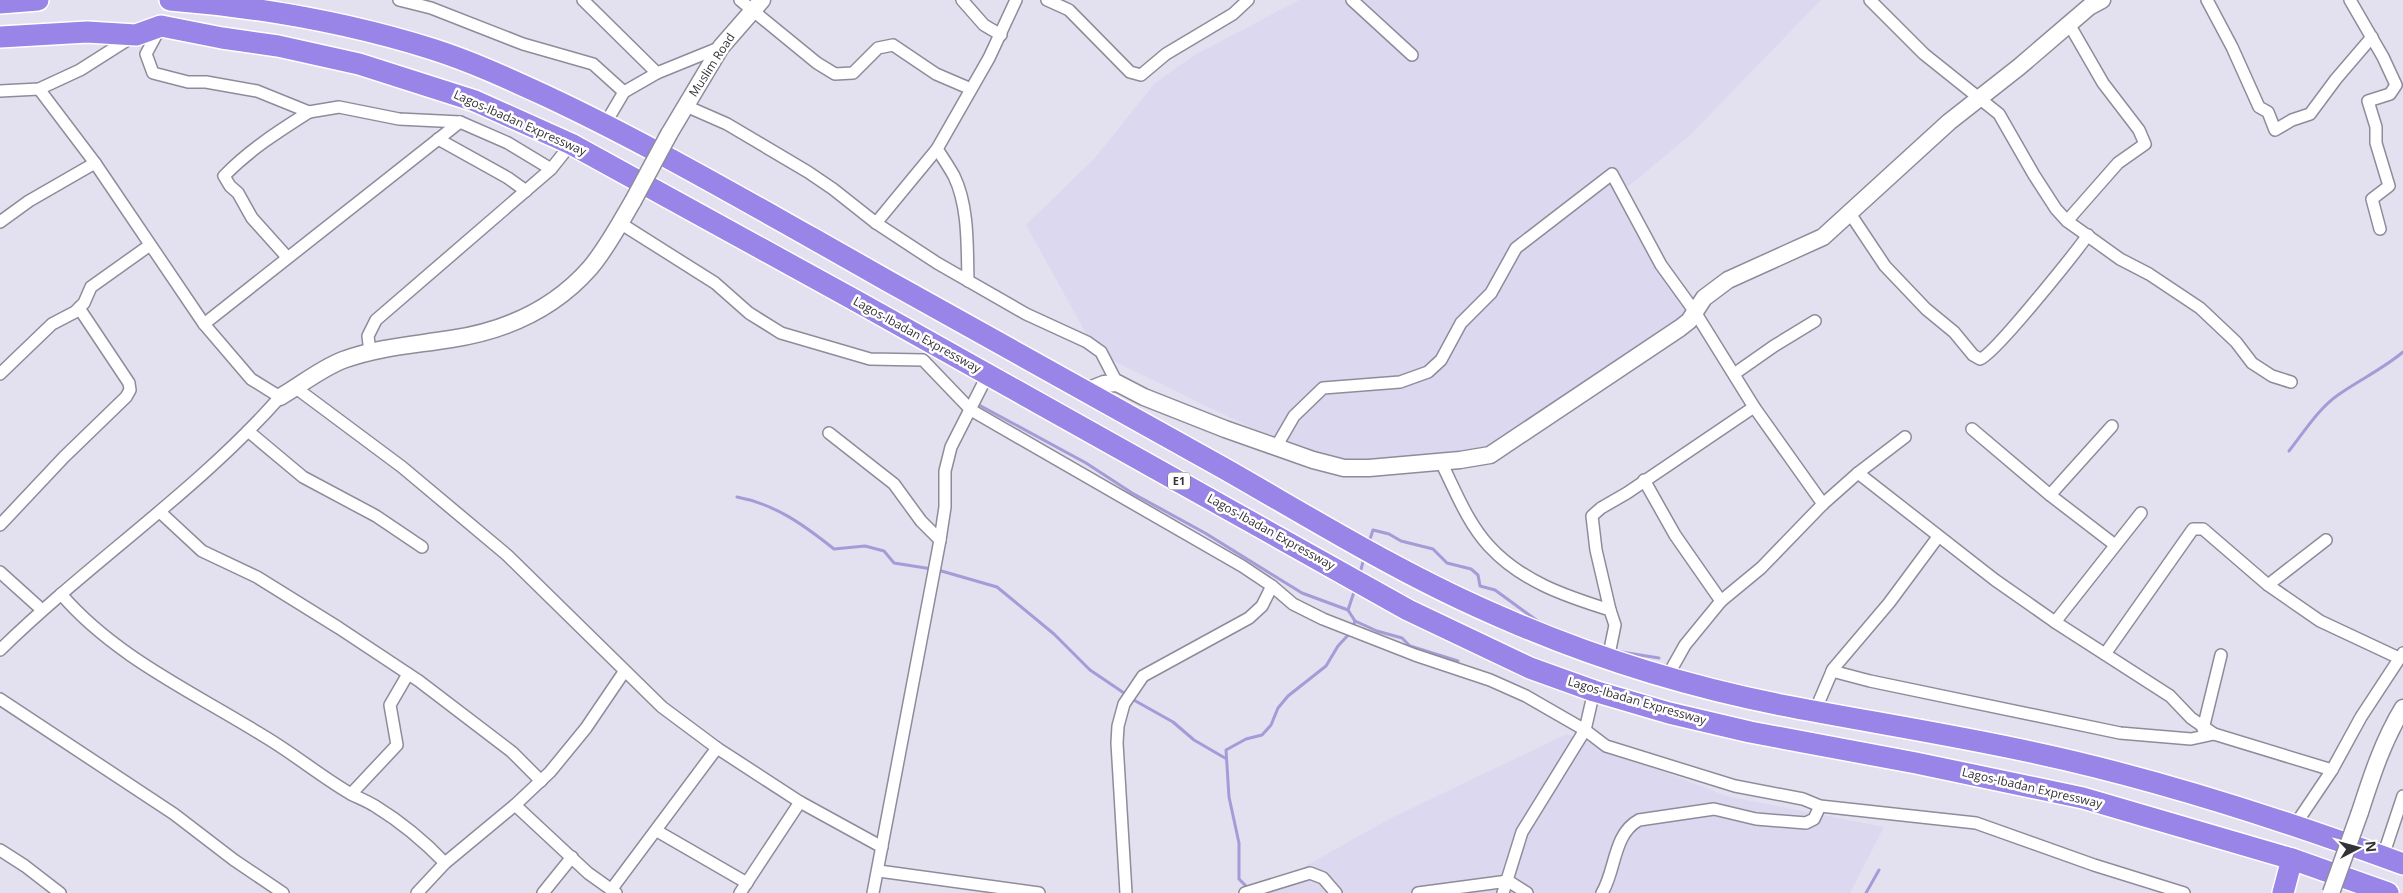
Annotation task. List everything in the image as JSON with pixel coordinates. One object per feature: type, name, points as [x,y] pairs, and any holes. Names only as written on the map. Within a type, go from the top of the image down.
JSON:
[{"type":"highway","points":[[0,3],[38,0]]},
{"type":"highway","points":[[170,0],[273,11],[379,34],[437,50],[502,76],[605,124],[707,178],[1428,584],[1507,620],[1608,659],[1667,677],[1768,702],[2087,764],[2213,798],[2403,864]]},
{"type":"highway","points":[[0,37],[87,32],[136,35],[161,26]]},
{"type":"highway","name":"Lagos-Ibadan Expressway","points":[[161,26],[222,38],[278,46],[359,64],[474,101],[571,144],[988,374],[1408,610],[1530,668],[1594,691],[1669,713],[1750,732],[1934,766],[2083,798],[2292,859],[2378,891]]},
{"type":"highway","points":[[2283,893],[2292,859]]},
{"type":"street","points":[[399,0],[428,4],[523,44],[593,64],[624,92]]},
{"type":"street","points":[[583,0],[657,72]]},
{"type":"street","points":[[962,0],[984,25],[1001,35]]},
{"type":"street","points":[[876,223],[937,149],[1001,35],[1016,0]]},
{"type":"street","points":[[1047,0],[1069,10],[1130,72],[1141,75],[1166,54],[1233,14],[1248,0]]},
{"type":"street","points":[[1352,0],[1412,55]]},
{"type":"street","points":[[1870,0],[1924,54],[1999,114],[2034,175],[2056,209],[2067,221],[2120,259],[2149,274],[2200,308],[2236,342],[2252,364],[2272,376],[2291,382]]},
{"type":"street","points":[[1084,392],[1104,384],[1117,383],[1144,397],[1276,447],[1344,468],[1369,468],[1441,462],[1490,455],[1680,328],[1689,320],[1704,298],[1722,284],[1748,270],[1823,237],[1949,122],[2088,7],[2102,0]]},
{"type":"street","points":[[2207,0],[2232,48],[2259,107],[2268,112],[2274,130],[2292,120],[2310,114],[2336,79],[2372,37]]},
{"type":"street","points":[[2350,0],[2372,37],[2396,86],[2390,94],[2368,101],[2376,126],[2376,143],[2389,186],[2372,199],[2380,229]]},
{"type":"street","points":[[751,3],[784,38],[835,74],[853,73],[878,48],[893,45],[936,74],[971,89]]},
{"type":"street","name":"Muslim Road","points":[[280,397],[336,363],[397,345],[452,339],[505,326],[530,316],[549,305],[591,267],[633,201],[669,134],[721,47],[751,3]]},
{"type":"street","points":[[2067,221],[2118,163],[2145,144],[2139,130],[2103,83],[2069,24]]},
{"type":"street","points":[[161,26],[146,54],[153,73],[188,82],[206,82],[257,91],[309,112]]},
{"type":"street","points":[[0,91],[39,89],[80,70],[136,35]]},
{"type":"street","points":[[605,124],[624,92],[657,72],[721,47]]},
{"type":"street","points":[[0,650],[42,609],[160,512],[248,431],[280,397],[251,379],[204,324],[95,163],[39,89]]},
{"type":"street","points":[[686,106],[727,124],[808,172],[876,223],[968,281],[1026,314],[1087,342],[1101,352],[1117,383]]},
{"type":"street","points":[[287,257],[252,218],[238,193],[230,186],[224,176],[236,164],[273,135],[309,112],[339,107],[400,119],[460,122],[508,142],[551,169]]},
{"type":"street","points":[[204,324],[460,122]]},
{"type":"street","points":[[438,139],[508,178],[526,191]]},
{"type":"street","points":[[370,352],[368,336],[376,320],[551,169],[571,144]]},
{"type":"street","points":[[937,149],[954,177],[962,200],[966,226],[968,281]]},
{"type":"street","points":[[0,222],[29,201],[95,163]]},
{"type":"street","points":[[1276,447],[1294,416],[1323,388],[1400,382],[1428,372],[1441,360],[1461,323],[1491,293],[1516,248],[1612,174],[1661,264],[1695,312],[1754,407],[1823,504]]},
{"type":"street","points":[[1849,212],[1885,266],[1926,309],[1954,332],[1973,354],[1980,358],[1993,348],[2034,303],[2088,235]]},
{"type":"street","points":[[620,223],[715,283],[749,313],[781,333],[870,359],[923,360],[971,410],[1242,566],[1272,586],[1293,604],[1323,620],[1415,655],[1490,680],[1526,696],[1585,730],[1606,746],[1735,786],[1803,800],[1820,806],[1976,823],[2094,865],[2180,892]]},
{"type":"street","points":[[0,374],[52,324],[79,308],[91,287],[150,245]]},
{"type":"street","points":[[0,526],[64,457],[126,397],[130,390],[129,383],[79,308]]},
{"type":"street","points":[[1734,374],[1774,346],[1815,321]]},
{"type":"street","points":[[873,893],[879,871],[940,540],[945,507],[947,463],[951,447],[988,374]]},
{"type":"street","points":[[296,388],[402,467],[507,555],[624,672],[662,707],[717,748],[800,802],[882,848]]},
{"type":"street","points":[[1608,659],[1615,625],[1596,550],[1592,516],[1754,407]]},
{"type":"street","points":[[2050,495],[2112,426]]},
{"type":"street","points":[[1972,429],[2050,495],[2115,545]]},
{"type":"street","points":[[248,431],[302,477],[376,516],[422,547]]},
{"type":"street","points":[[829,433],[894,484],[921,521],[940,540]]},
{"type":"street","points":[[1667,677],[1685,645],[1721,601],[1761,568],[1823,504],[1858,473],[1905,437]]},
{"type":"street","points":[[1441,462],[1470,519],[1489,546],[1527,578],[1566,596],[1610,610]]},
{"type":"street","points":[[1858,473],[1938,537],[2055,622],[2170,696],[2209,731],[2332,770]]},
{"type":"street","points":[[1644,480],[1675,535],[1721,601]]},
{"type":"street","points":[[160,512],[202,551],[257,577],[340,628],[408,674],[512,752],[541,781]]},
{"type":"street","points":[[2055,622],[2141,513]]},
{"type":"street","points":[[2105,654],[2193,529],[2203,529],[2268,585],[2320,621],[2401,655],[2361,717],[2332,770],[2295,825]]},
{"type":"street","points":[[1815,711],[1832,671],[1883,610],[1938,537]]},
{"type":"street","points":[[2268,585],[2326,540]]},
{"type":"street","points":[[0,572],[42,609]]},
{"type":"street","points":[[1126,893],[1117,743],[1118,726],[1124,704],[1143,676],[1249,618],[1262,606],[1272,586]]},
{"type":"street","points":[[61,594],[91,625],[126,652],[191,694],[265,736],[351,794],[373,805],[402,824],[445,863]]},
{"type":"street","points":[[2209,731],[2221,655]]},
{"type":"street","points":[[1832,671],[1870,682],[2120,733],[2191,739],[2209,731]]},
{"type":"street","points":[[417,893],[445,863],[541,781],[586,728],[624,672]]},
{"type":"street","points":[[351,794],[397,745],[390,705],[408,674]]},
{"type":"street","points":[[1503,893],[1522,832],[1585,730],[1594,691]]},
{"type":"street","points":[[0,700],[37,722],[174,814],[234,860],[283,893]]},
{"type":"street","points":[[2331,893],[2376,763],[2390,730],[2403,708]]},
{"type":"street","points":[[515,805],[613,892],[717,748]]},
{"type":"street","points":[[2382,856],[2403,796]]},
{"type":"street","points":[[657,830],[743,888],[800,802]]},
{"type":"street","points":[[1602,893],[1628,826],[1639,820],[1714,810],[1756,819],[1806,822],[1814,819],[1820,806]]},
{"type":"street","points":[[0,850],[26,866],[57,892]]},
{"type":"street","points":[[543,893],[572,857]]},
{"type":"street","points":[[879,871],[980,889],[1039,893]]},
{"type":"street","points":[[1248,893],[1310,873],[1323,878],[1336,893]]},
{"type":"street","points":[[1418,893],[1508,881],[1527,893]]},
{"type":"shaded area","points":[[1299,0],[1821,0],[1689,136],[1618,195],[1687,313],[1475,458],[1328,465],[1097,353],[1026,225],[1095,158],[1154,84],[1193,56]]},
{"type":"shaded area","points":[[1567,734],[1726,796],[1884,827],[1850,893],[1258,893],[1389,819]]},
{"type":"waterway","points":[[2289,451],[2324,407],[2403,352]]},
{"type":"waterway","points":[[979,405],[1086,463],[1132,493],[1205,533],[1302,593],[1348,610]]},
{"type":"waterway","points":[[737,497],[751,500],[776,510],[812,532],[834,549],[865,546],[884,551],[894,563],[932,569]]},
{"type":"waterway","points":[[1369,542],[1373,530],[1389,534],[1401,541],[1433,549],[1447,563],[1471,569],[1478,575],[1480,586],[1495,590],[1539,622],[1563,632]]},
{"type":"waterway","points":[[1360,573],[1364,558]]},
{"type":"waterway","points":[[938,570],[997,587],[1054,634],[1090,670],[1127,695]]},
{"type":"waterway","points":[[1353,627],[1355,621],[1348,610],[1355,589]]},
{"type":"waterway","points":[[1355,621],[1377,631],[1402,638],[1410,646],[1458,661]]},
{"type":"waterway","points":[[1249,889],[1239,879],[1239,843],[1229,797],[1226,750],[1246,739],[1262,735],[1271,725],[1278,708],[1288,696],[1326,666],[1338,646],[1350,633]]},
{"type":"waterway","points":[[1615,651],[1659,658]]},
{"type":"waterway","points":[[1132,699],[1173,722],[1194,740],[1225,758]]},
{"type":"waterway","points":[[1866,893],[1879,870]]}]
